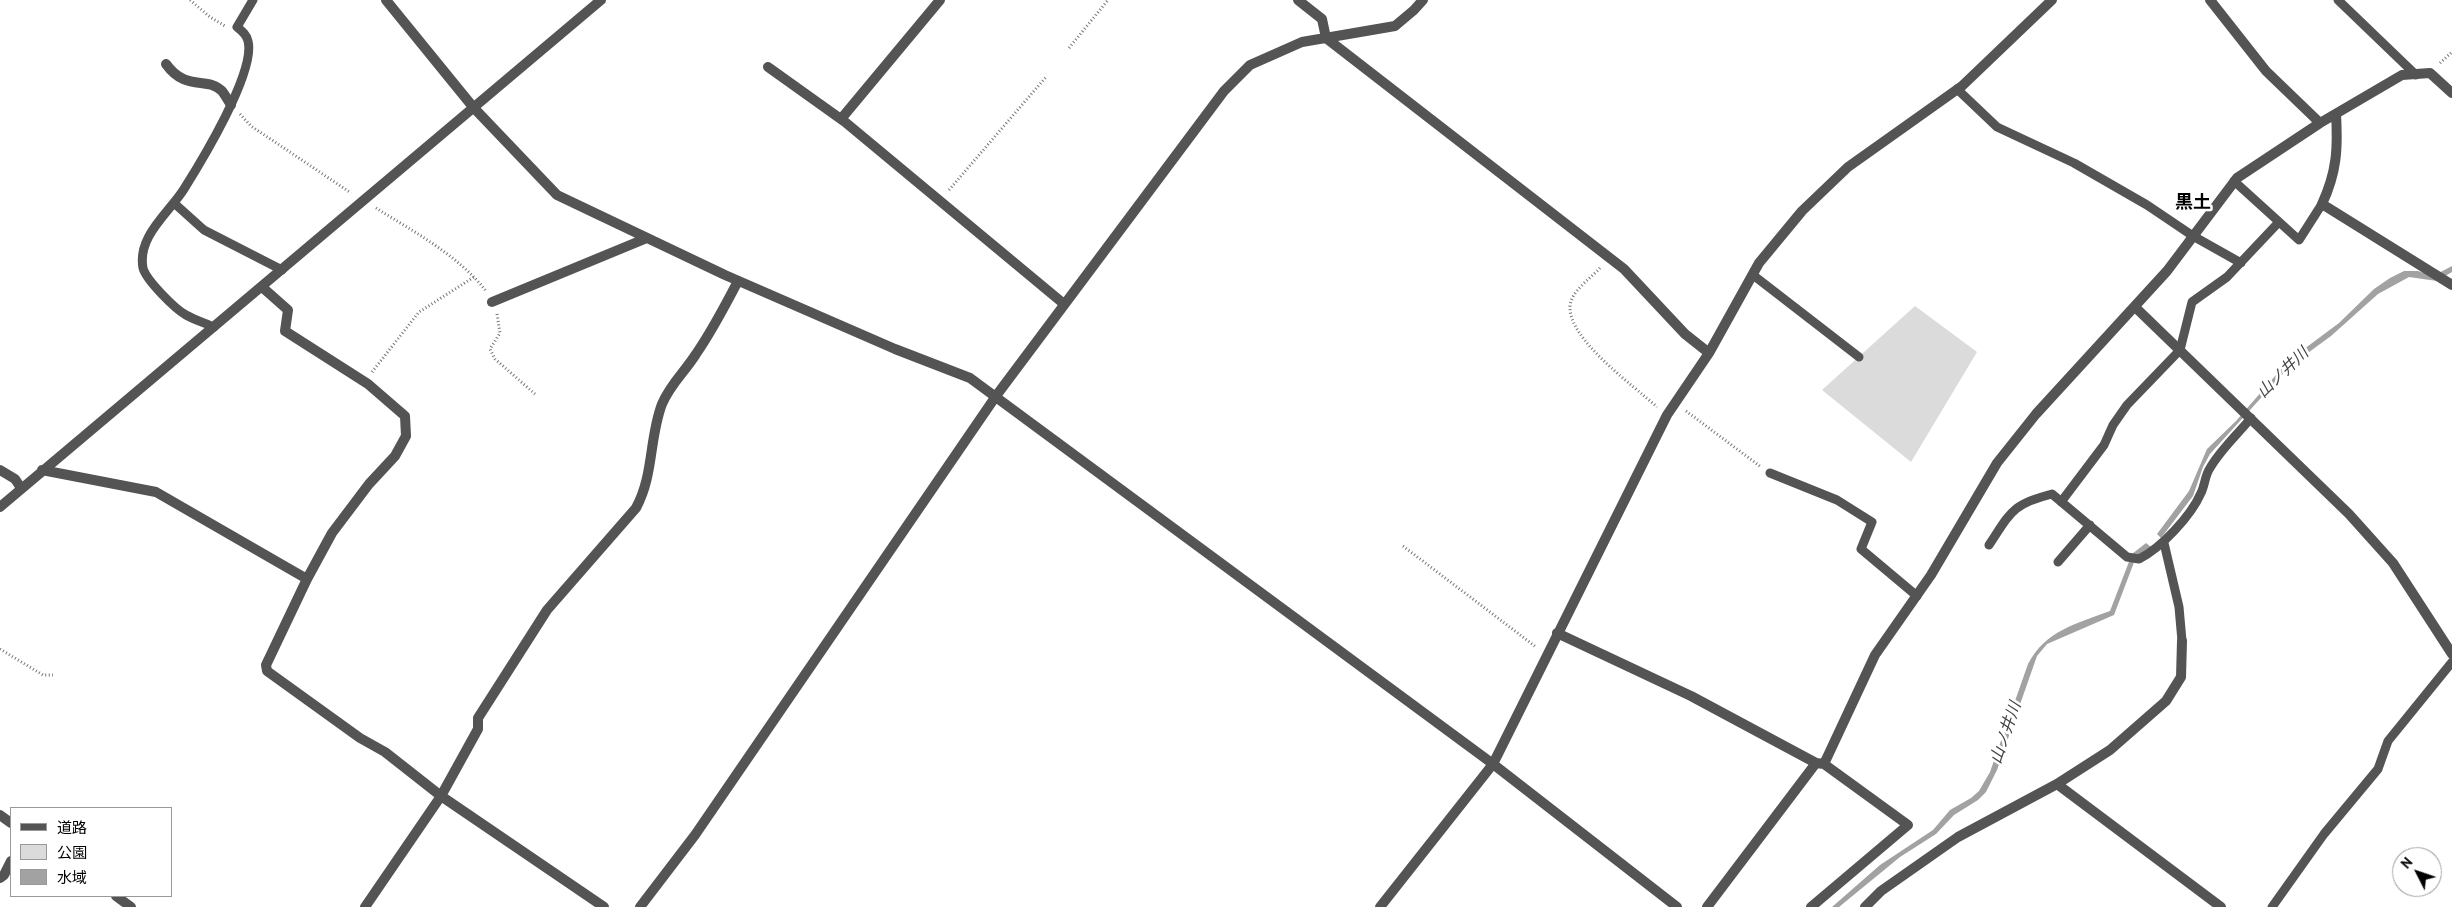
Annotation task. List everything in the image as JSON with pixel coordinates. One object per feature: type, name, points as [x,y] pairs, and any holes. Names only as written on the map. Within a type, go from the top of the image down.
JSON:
[{"type":"street","points":[[386,0],[472,107],[557,195],[738,281],[895,349],[970,378],[1493,764],[1677,907]]},
{"type":"street","points":[[0,507],[601,0]]},
{"type":"street","points":[[842,119],[940,0]]},
{"type":"street","points":[[1298,0],[1322,19],[1326,38],[1624,269],[1685,334],[1709,353]]},
{"type":"street","points":[[640,907],[695,835],[996,396],[1224,91],[1250,65],[1302,42],[1395,26],[1423,0]]},
{"type":"street","points":[[1380,907],[1493,764],[1667,415],[1709,353],[1760,263],[1802,211],[1848,167],[1957,89],[2052,0]]},
{"type":"street","points":[[2210,0],[2266,71],[2320,123]]},
{"type":"street","points":[[166,64],[173,74],[180,79],[196,84],[213,85],[222,91],[231,105]]},
{"type":"street","points":[[768,67],[842,119],[1064,304]]},
{"type":"street","points":[[1707,907],[1820,764],[1875,655],[1931,575],[1996,463],[2036,414],[2168,271],[2234,181],[2320,123],[2402,76],[2430,73],[2452,93]]},
{"type":"street","points":[[2336,114],[2338,145],[2333,180],[2322,204],[2452,285]]},
{"type":"street","points":[[492,302],[647,238]]},
{"type":"street","points":[[365,907],[441,796],[478,729],[478,718],[547,610],[640,500],[650,470],[661,407],[670,385],[695,356],[717,322],[738,281]]},
{"type":"street","points":[[262,287],[288,310],[285,331],[368,384],[405,416],[406,436],[395,456],[369,484],[332,533],[307,579],[266,665],[266,671],[360,738],[385,752],[441,796],[604,907]]},
{"type":"street","points":[[2135,307],[2349,514],[2392,563],[2452,654]]},
{"type":"street","points":[[0,470],[15,479],[22,488]]},
{"type":"street","points":[[42,470],[156,492],[307,579]]},
{"type":"street","points":[[1557,633],[1691,696],[1820,764],[1908,825],[1811,907]]},
{"type":"street","points":[[1865,907],[1881,891],[1958,837],[2057,784],[2110,750],[2166,701],[2181,677],[2182,641]]},
{"type":"street","points":[[2057,784],[2221,907]]},
{"type":"street","points":[[0,878],[4,875],[10,863]]},
{"type":"street","points":[[117,897],[131,907]]},
{"type":"lane","points":[[214,327],[185,314],[150,281],[144,269],[143,255],[148,238],[161,216],[174,204],[226,117],[238,89],[249,43],[245,34],[237,27],[253,0]]},
{"type":"lane","points":[[2338,0],[2416,75]]},
{"type":"lane","points":[[1957,89],[1997,127],[2074,164],[2148,205],[2193,236],[2241,263]]},
{"type":"lane","points":[[2234,181],[2278,223],[2299,240],[2322,204]]},
{"type":"lane","points":[[174,204],[204,230],[282,270]]},
{"type":"lane","points":[[2061,502],[2104,445],[2113,425],[2127,405],[2180,350],[2192,302],[2228,277],[2278,223]]},
{"type":"lane","points":[[1753,275],[1859,357]]},
{"type":"lane","points":[[1989,545],[2013,509],[2027,500],[2052,494],[2128,557],[2139,559],[2164,543],[2201,494],[2208,470],[2223,447],[2251,418]]},
{"type":"lane","points":[[1770,473],[1837,500],[1872,522],[1861,549],[1917,596]]},
{"type":"lane","points":[[2058,562],[2090,525]]},
{"type":"lane","points":[[2164,543],[2179,608],[2182,641]]},
{"type":"lane","points":[[2272,907],[2324,834],[2378,769],[2388,741],[2452,662]]},
{"type":"path","points":[[190,0],[222,25],[233,30],[237,27]]},
{"type":"path","points":[[1069,48],[1108,0]]},
{"type":"path","points":[[940,201],[1046,77]]},
{"type":"path","points":[[231,105],[251,126],[330,181],[422,236],[474,277],[491,297],[499,321],[500,333],[490,349],[492,354],[495,359],[535,394]]},
{"type":"path","points":[[1610,258],[1576,293],[1570,306],[1574,325],[1585,343],[1667,415]]},
{"type":"path","points":[[368,384],[371,373],[419,312],[474,277]]},
{"type":"path","points":[[1675,403],[1770,473]]},
{"type":"path","points":[[1403,546],[1546,655]]},
{"type":"path","points":[[0,649],[43,675],[54,675]]},
{"type":"green space","points":[[1915,306],[1977,352],[1911,462],[1822,390]]},
{"type":"water","name":"山ノ井川","points":[[2452,266],[2452,272],[2437,281],[2409,277],[2378,294],[2331,336],[2290,366],[2210,454],[2203,467],[2193,496],[2161,538],[2157,534],[2189,491],[2207,449],[2236,421],[2288,361],[2339,323],[2374,289],[2390,278],[2404,271],[2418,271],[2433,276]]},
{"type":"water","name":"山ノ井川","points":[[2146,543],[2151,547],[2136,557],[2114,615],[2047,644],[2037,656],[1997,770],[1986,792],[1978,800],[1954,815],[1936,834],[1900,857],[1839,907],[1832,907],[1880,865],[1933,830],[1950,810],[1979,791],[1990,772],[2028,664],[2035,652],[2044,643],[2063,630],[2110,611],[2132,554]]},
{"type":"district","name":"黒土","points":[[2193,203]]}]
